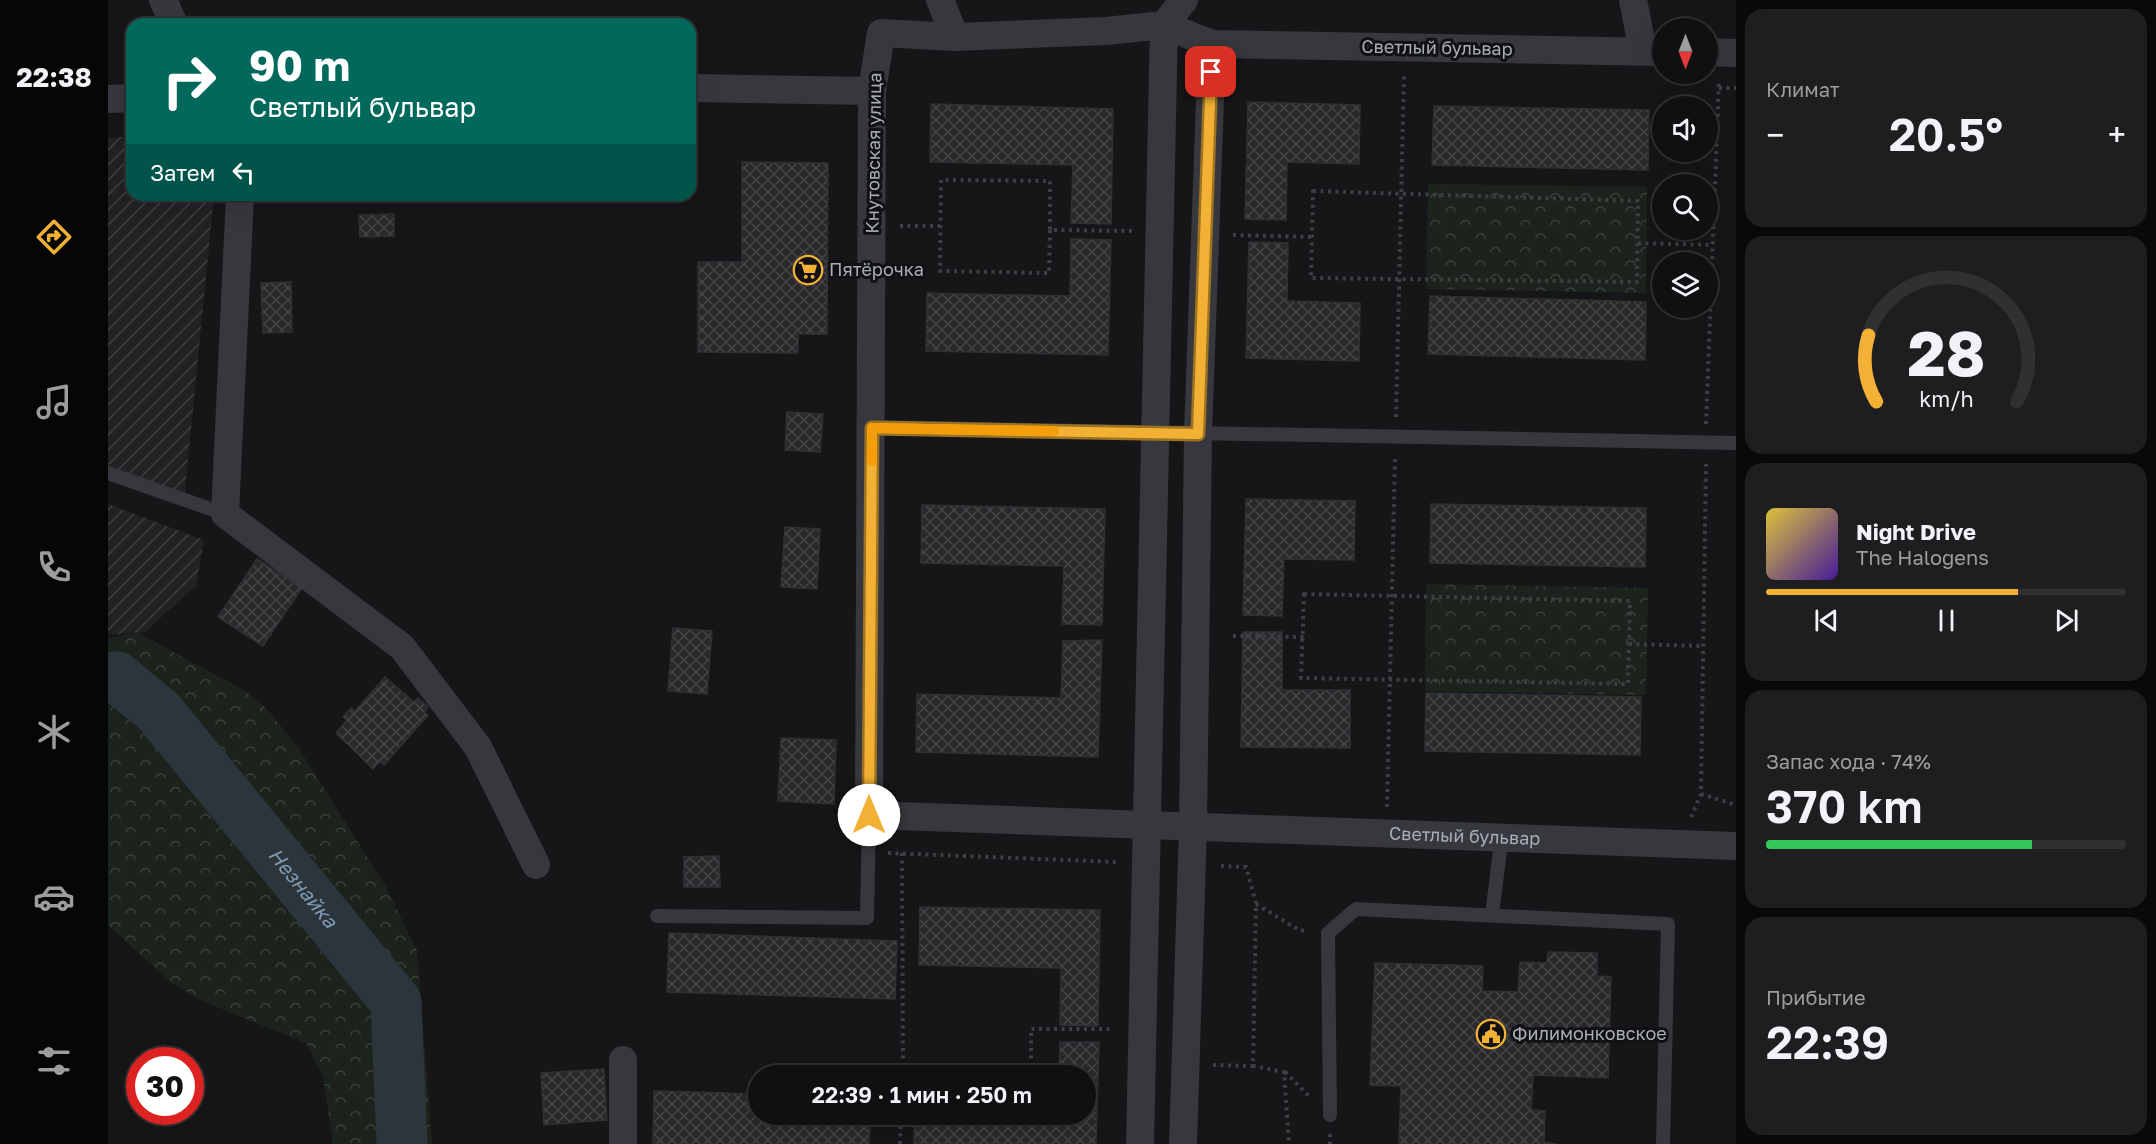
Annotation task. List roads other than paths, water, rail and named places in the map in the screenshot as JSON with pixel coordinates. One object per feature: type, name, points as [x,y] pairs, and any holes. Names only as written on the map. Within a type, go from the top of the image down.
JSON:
[{"type":"street","points":[[164,0],[172,18]]},
{"type":"street","points":[[940,0],[955,37]]},
{"type":"street","points":[[1140,1144],[1164,25],[1184,0]]},
{"type":"street","points":[[1633,0],[1652,51]]},
{"type":"street","name":"Светлый бульвар","points":[[881,33],[955,37],[1106,31],[1164,25],[1212,45],[1652,51]]},
{"type":"street","name":"Кнутовская улица","points":[[869,815],[872,91],[881,33]]},
{"type":"street","points":[[1183,1144],[1193,827],[1198,434],[1212,45]]},
{"type":"street","points":[[1718,52],[1736,53]]},
{"type":"street","points":[[696,88],[872,91]]},
{"type":"street","points":[[108,99],[126,98]]},
{"type":"street","points":[[240,201],[225,514],[402,647],[478,747],[536,866]]},
{"type":"street","name":"Светлый бульвар","points":[[869,815],[1146,826],[1502,835],[1736,846]]},
{"type":"street","points":[[623,1060],[623,1144]]},
{"type":"lane","points":[[872,428],[1736,443]]},
{"type":"lane","points":[[108,473],[225,514]]},
{"type":"lane","points":[[657,916],[867,918],[869,815]]},
{"type":"lane","points":[[1492,915],[1502,835]]},
{"type":"lane","points":[[1330,1115],[1328,933],[1356,909],[1668,924],[1663,1144]]},
{"type":"waterway","name":"Незнайка","points":[[108,678],[117,677],[159,712],[396,1002],[402,1144]]},
{"type":"place","name":"Пятёрочка","points":[[808,270]]},
{"type":"place","name":"Филимонковское","points":[[1491,1034]]}]
